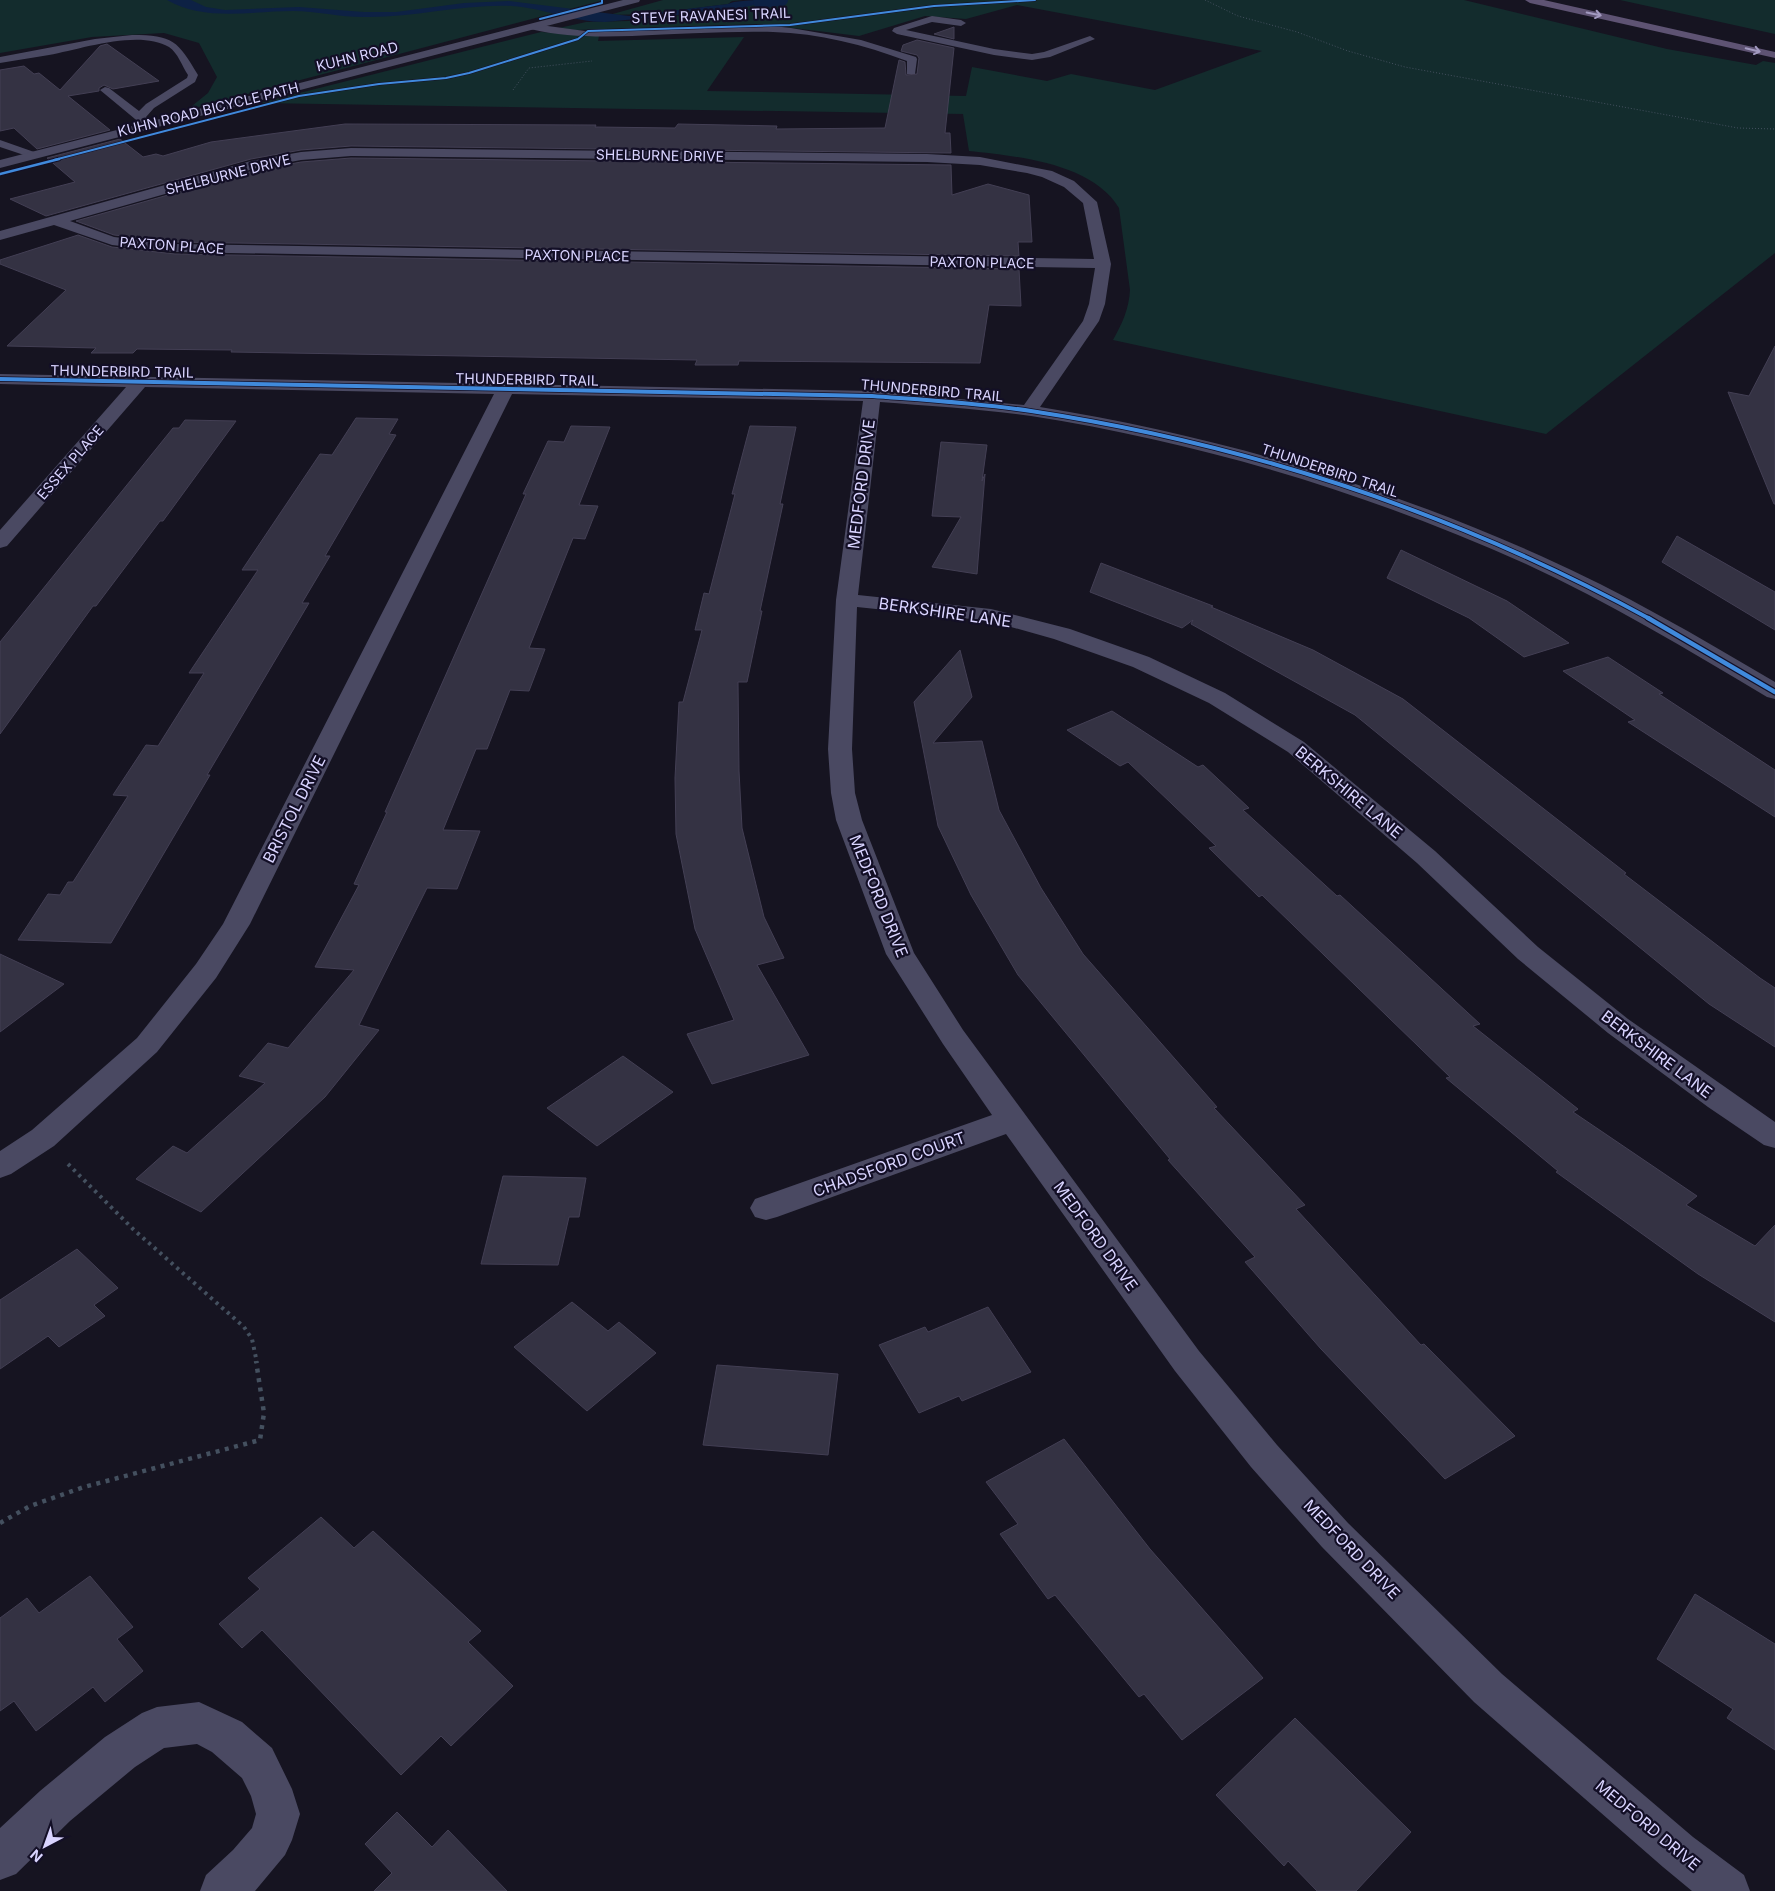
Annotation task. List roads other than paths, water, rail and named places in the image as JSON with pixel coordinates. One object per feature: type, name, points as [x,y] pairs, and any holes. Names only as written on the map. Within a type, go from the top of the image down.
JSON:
[{"type":"main road","points":[[1530,0],[1775,55]]},
{"type":"street","name":"KUHN ROAD","points":[[0,164],[635,0]]},
{"type":"street","name":"SHELBURNE DRIVE","points":[[0,236],[252,165],[301,156],[351,152],[957,159],[1007,164],[1047,174],[1079,191],[1090,202],[1103,264],[1097,304],[1090,322],[1029,410]]},
{"type":"street","name":"PAXTON PLACE","points":[[54,220],[112,240],[184,248],[1103,264]]},
{"type":"street","name":"THUNDERBIRD TRAIL","points":[[0,379],[872,396],[969,403],[1029,410],[1193,441],[1294,469],[1376,496],[1464,530],[1597,590],[1675,632],[1775,692]]},
{"type":"street","name":"ESSEX PLACE","points":[[0,542],[140,382]]},
{"type":"street","name":"BRISTOL DRIVE","points":[[0,1166],[43,1138],[147,1045],[206,971],[236,924],[504,390]]},
{"type":"street","name":"MEDFORD DRIVE","points":[[872,396],[847,600],[840,749],[843,793],[849,820],[900,954],[953,1037],[1012,1120],[1187,1361],[1264,1456],[1335,1535],[1488,1688],[1678,1852],[1728,1891]]},
{"type":"street","name":"BERKSHIRE LANE","points":[[847,600],[991,615],[1054,631],[1141,662],[1218,698],[1296,747],[1426,857],[1528,952],[1618,1026],[1719,1099],[1775,1136]]},
{"type":"street","name":"CHADSFORD COURT","points":[[766,1208],[1012,1120]]},
{"type":"street","points":[[0,1858],[55,1806],[120,1752],[157,1728],[199,1723],[227,1736],[256,1763],[271,1789],[278,1814],[270,1840],[249,1866],[222,1891]]},
{"type":"lane","points":[[860,41],[932,19],[961,23]]},
{"type":"lane","points":[[532,26],[555,31],[585,34],[772,29],[799,30],[860,41],[912,59],[911,72]]},
{"type":"lane","points":[[889,33],[994,52],[1032,56],[1046,55],[1090,39]]},
{"type":"lane","points":[[0,60],[97,41],[152,38],[165,41],[175,47],[193,76],[191,80],[150,106],[139,117]]},
{"type":"lane","points":[[105,90],[150,125]]},
{"type":"lane","points":[[0,144],[33,156]]},
{"type":"water","points":[[167,0],[191,0],[206,7],[225,10],[299,7],[364,12],[396,12],[464,3],[509,1],[629,16],[744,1],[778,0],[731,10],[744,14],[718,11],[605,22],[581,20],[535,9],[512,6],[476,7],[405,15],[359,17],[293,11],[213,13],[182,7]]},
{"type":"waterway","points":[[759,2],[782,0]]}]
